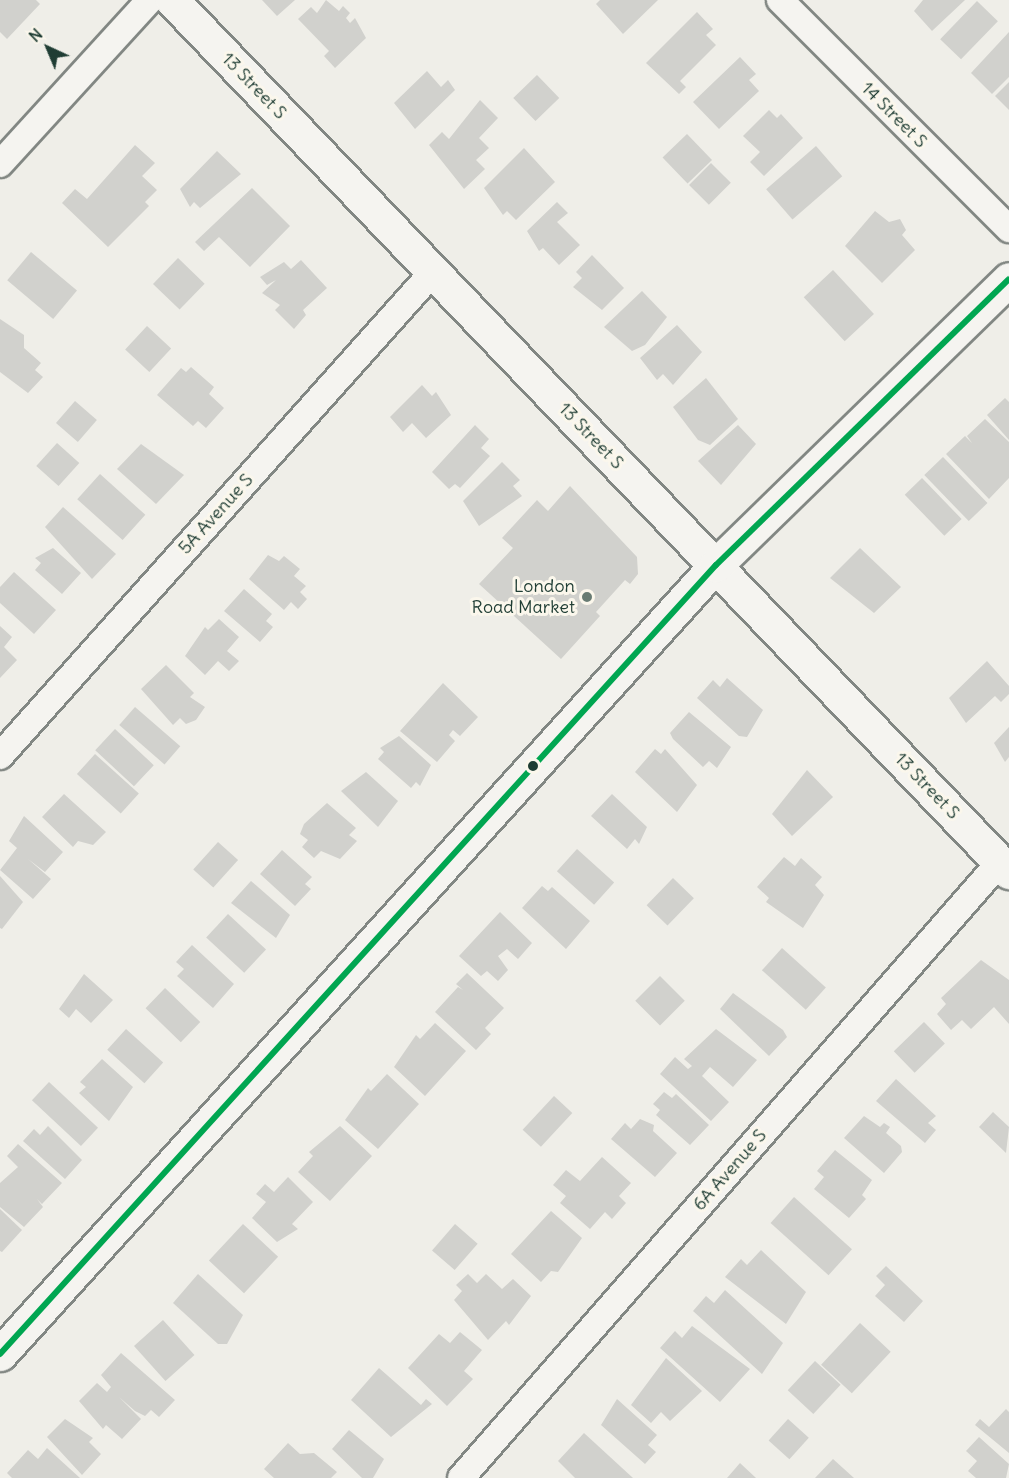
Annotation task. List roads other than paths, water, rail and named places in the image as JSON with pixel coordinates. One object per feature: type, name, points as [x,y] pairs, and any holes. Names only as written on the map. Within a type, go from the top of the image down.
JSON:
[{"type":"main road","name":"13 Street S","points":[[172,0],[1004,867]]},
{"type":"main road","points":[[0,1354],[716,565],[1009,279]]},
{"type":"street","points":[[0,164],[150,0]]},
{"type":"street","name":"14 Street S","points":[[780,0],[1009,229]]},
{"type":"street","name":"5A Avenue S","points":[[0,756],[433,272]]},
{"type":"street","name":"6A Avenue S","points":[[461,1478],[1004,867]]},
{"type":"place","name":"London Road Market","points":[[587,597]]}]
